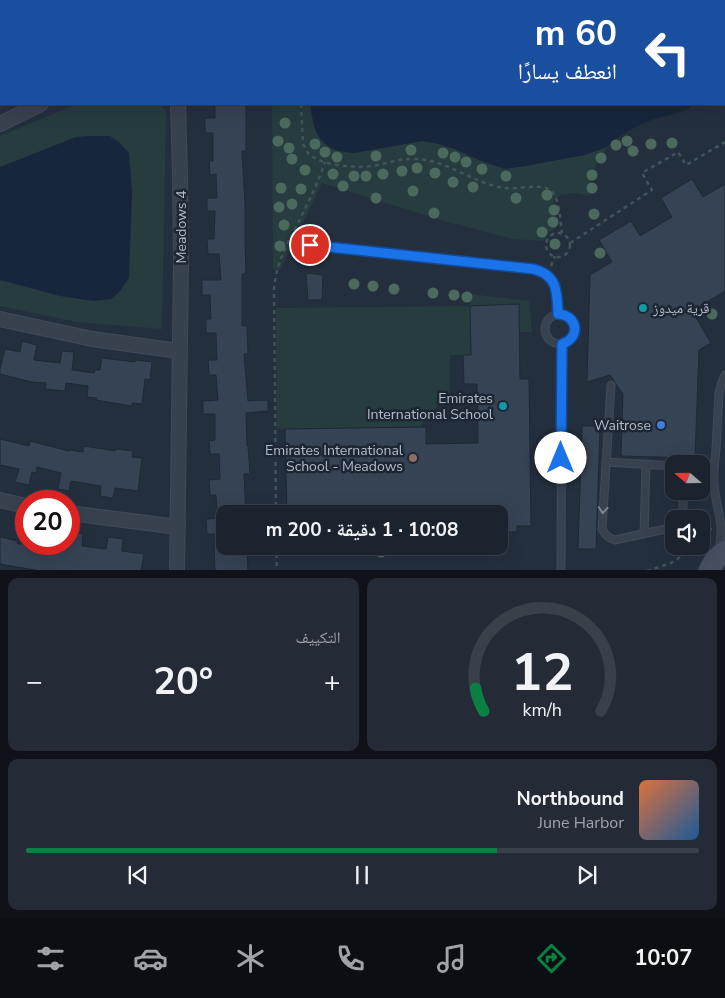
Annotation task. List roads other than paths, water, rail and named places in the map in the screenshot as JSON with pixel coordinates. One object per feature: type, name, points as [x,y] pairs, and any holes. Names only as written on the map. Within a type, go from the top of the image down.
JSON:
[{"type":"street","points":[[0,124],[40,105]]},
{"type":"street","name":"Meadows 4","points":[[177,570],[181,263],[178,105]]},
{"type":"street","points":[[0,320],[92,339],[179,351]]},
{"type":"street","points":[[0,500],[15,503]]},
{"type":"street","points":[[80,514],[178,527]]},
{"type":"lane","points":[[310,245],[540,271],[547,274],[556,286],[558,314]]},
{"type":"lane","points":[[558,314],[564,314],[569,317],[575,327],[572,339],[562,344],[550,341],[545,331],[545,325],[548,320],[558,314]]},
{"type":"lane","points":[[561,570],[562,344]]},
{"type":"lane","points":[[713,563],[718,552],[722,534],[714,483],[714,468],[719,394],[725,375]]},
{"type":"lane","points":[[611,385],[602,529],[609,538],[615,540],[665,529]]},
{"type":"lane","points":[[606,462],[665,465]]},
{"type":"lane","points":[[644,534],[646,464]]},
{"type":"lane","points":[[718,507],[725,516]]},
{"type":"water","points":[[311,105],[692,105],[681,112],[654,119],[635,127],[615,139],[607,147],[584,155],[505,169],[455,149],[422,141],[354,153],[343,152],[327,145],[321,139],[312,115]]},
{"type":"water","points":[[110,136],[119,142],[129,153],[132,192],[129,278],[112,299],[93,301],[60,296],[0,280],[0,167],[76,137]]},
{"type":"place","name":"قرية ميدوز","points":[[643,308]]},
{"type":"place","name":"Emirates International School","points":[[503,406]]},
{"type":"place","name":"Waitrose","points":[[661,425]]},
{"type":"place","name":"Emirates International School - Meadows","points":[[413,458]]}]
